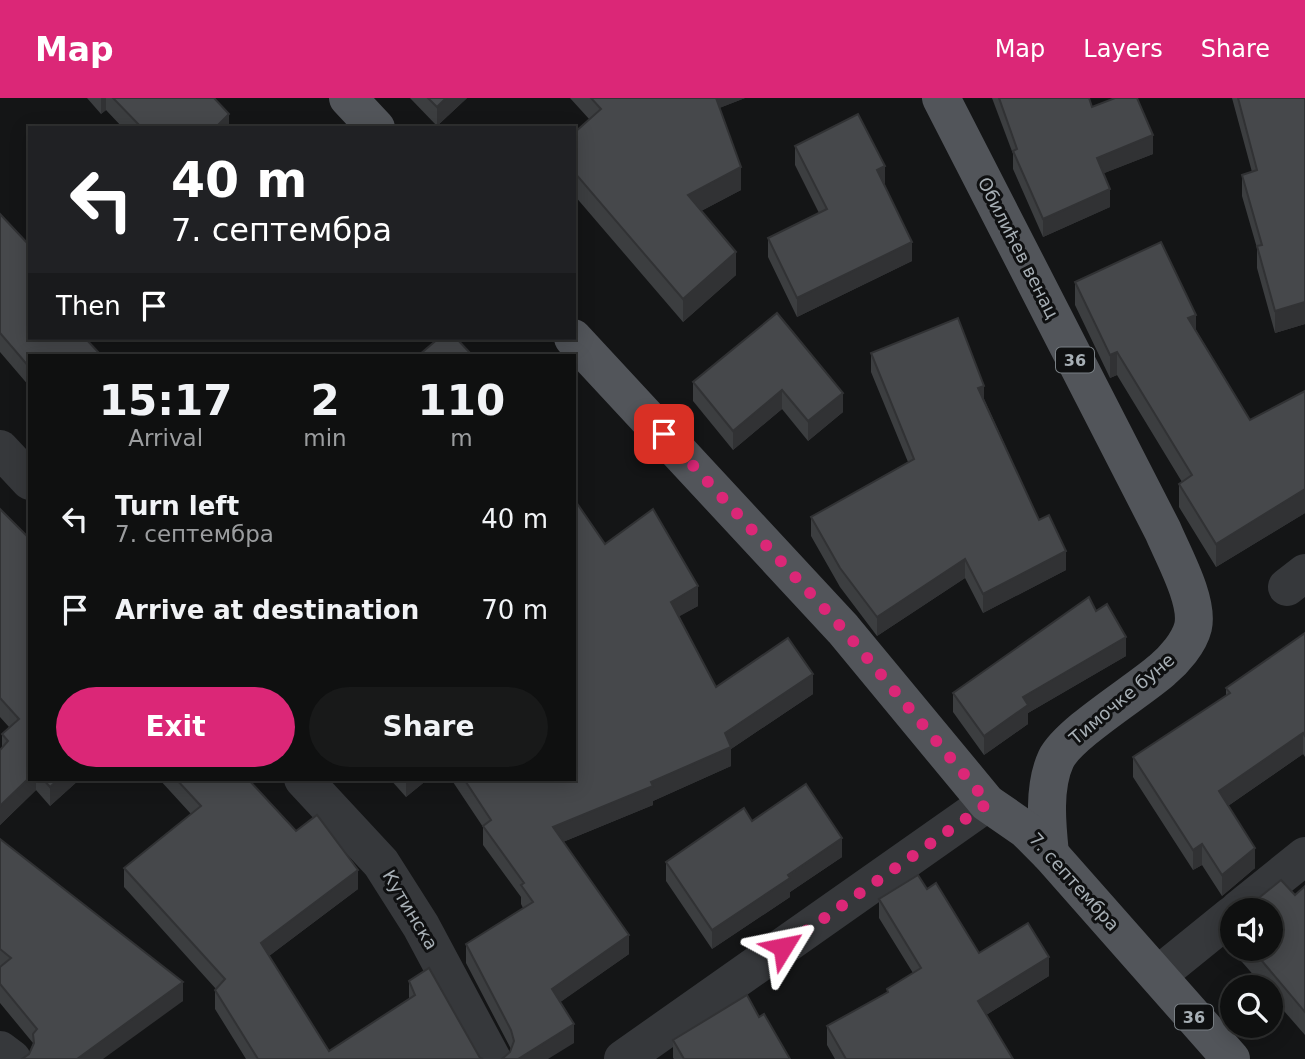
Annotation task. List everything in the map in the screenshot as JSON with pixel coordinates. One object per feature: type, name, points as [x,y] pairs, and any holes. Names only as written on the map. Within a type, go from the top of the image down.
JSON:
[{"type":"main road","points":[[348,98],[374,126]]},
{"type":"main road","name":"Обилићев венац","points":[[941,98],[1163,531],[1188,592],[1193,628]]},
{"type":"main road","name":"7. септембра","points":[[575,340],[790,569],[988,803],[1026,830],[1050,854],[1231,1059]]},
{"type":"main road","name":"Тимочке буне","points":[[1050,854],[1048,798],[1056,758],[1067,743],[1167,665],[1193,628]]},
{"type":"street","points":[[0,449],[28,479]]},
{"type":"street","name":"Кутинска","points":[[305,781],[381,863],[421,926],[492,1059]]},
{"type":"street","points":[[623,1059],[988,803]]},
{"type":"street","points":[[1253,898],[1305,856]]},
{"type":"street","points":[[1157,975],[1220,925]]},
{"type":"street","points":[[0,1050],[12,1059]]},
{"type":"building","points":[[113,98],[214,98],[229,114],[217,126],[140,126]]},
{"type":"building","points":[[428,98],[446,98],[437,107]]},
{"type":"building","points":[[591,98],[716,98],[741,167],[688,195],[736,252],[683,299],[576,174],[576,131],[601,109]]},
{"type":"building","points":[[999,98],[1089,98],[1092,107],[1115,98],[1137,98],[1153,135],[1097,158],[1110,189],[1043,219],[1013,151],[1017,149]]},
{"type":"building","points":[[1238,98],[1305,98],[1305,302],[1275,311],[1257,246],[1262,245],[1242,175],[1257,170]]},
{"type":"building","points":[[858,114],[885,166],[877,170],[912,242],[797,298],[768,238],[827,209],[795,146]]},
{"type":"building","points":[[0,214],[28,244],[28,340],[87,340],[100,354],[28,354],[28,366],[0,333]]},
{"type":"building","points":[[1161,242],[1196,315],[1188,318],[1250,420],[1305,391],[1305,489],[1216,544],[1179,484],[1192,475],[1117,352],[1110,355],[1075,282]]},
{"type":"building","points":[[777,313],[843,393],[808,421],[782,390],[733,431],[693,382]]},
{"type":"building","points":[[958,318],[984,386],[978,388],[1039,520],[1049,515],[1066,551],[983,594],[965,559],[877,617],[840,568],[811,517],[914,459],[871,353]]},
{"type":"building","points":[[437,340],[458,340],[471,354],[420,354]]},
{"type":"building","points":[[576,502],[605,544],[653,509],[698,586],[671,602],[716,687],[788,638],[813,674],[725,733],[731,747],[651,782],[653,786],[553,827],[629,935],[552,989],[574,1024],[518,1059],[502,1059],[510,1052],[514,1041],[511,1030],[466,944],[533,902],[521,885],[524,883],[483,826],[491,820],[465,781],[576,781]]},
{"type":"building","points":[[0,509],[28,537],[28,779],[0,806],[0,750],[8,741],[2,734],[19,719],[0,698]]},
{"type":"building","points":[[1089,597],[1096,611],[1107,604],[1126,637],[1023,697],[1028,705],[984,736],[953,693]]},
{"type":"building","points":[[1305,633],[1305,736],[1303,733],[1219,791],[1255,848],[1222,875],[1202,844],[1193,850],[1133,757],[1230,693],[1226,688]]},
{"type":"building","points":[[45,781],[57,781],[50,787]]},
{"type":"building","points":[[178,781],[250,781],[296,831],[317,815],[358,870],[261,943],[329,1051],[415,995],[409,981],[429,968],[483,1059],[258,1059],[215,990],[225,979],[124,868],[201,806]]},
{"type":"building","points":[[806,784],[842,838],[788,875],[790,878],[712,930],[666,862],[744,808],[752,821]]},
{"type":"building","points":[[0,839],[183,982],[77,1059],[22,1059],[29,1054],[34,1043],[33,1034],[37,1029],[0,984],[0,967],[11,958],[0,949]]},
{"type":"building","points":[[918,875],[927,889],[936,883],[979,953],[1028,923],[1049,957],[978,1001],[1013,1059],[846,1059],[827,1026],[888,992],[887,989],[921,968],[879,899]]},
{"type":"building","points":[[1281,880],[1295,895],[1305,886],[1305,1012],[1283,986],[1283,975],[1274,975],[1262,961],[1283,961],[1283,898],[1259,898]]},
{"type":"building","points":[[747,995],[759,1017],[764,1014],[790,1059],[684,1059],[673,1040]]},
{"type":"route","points":[[664,434],[843,629],[988,803],[783,947]]}]
